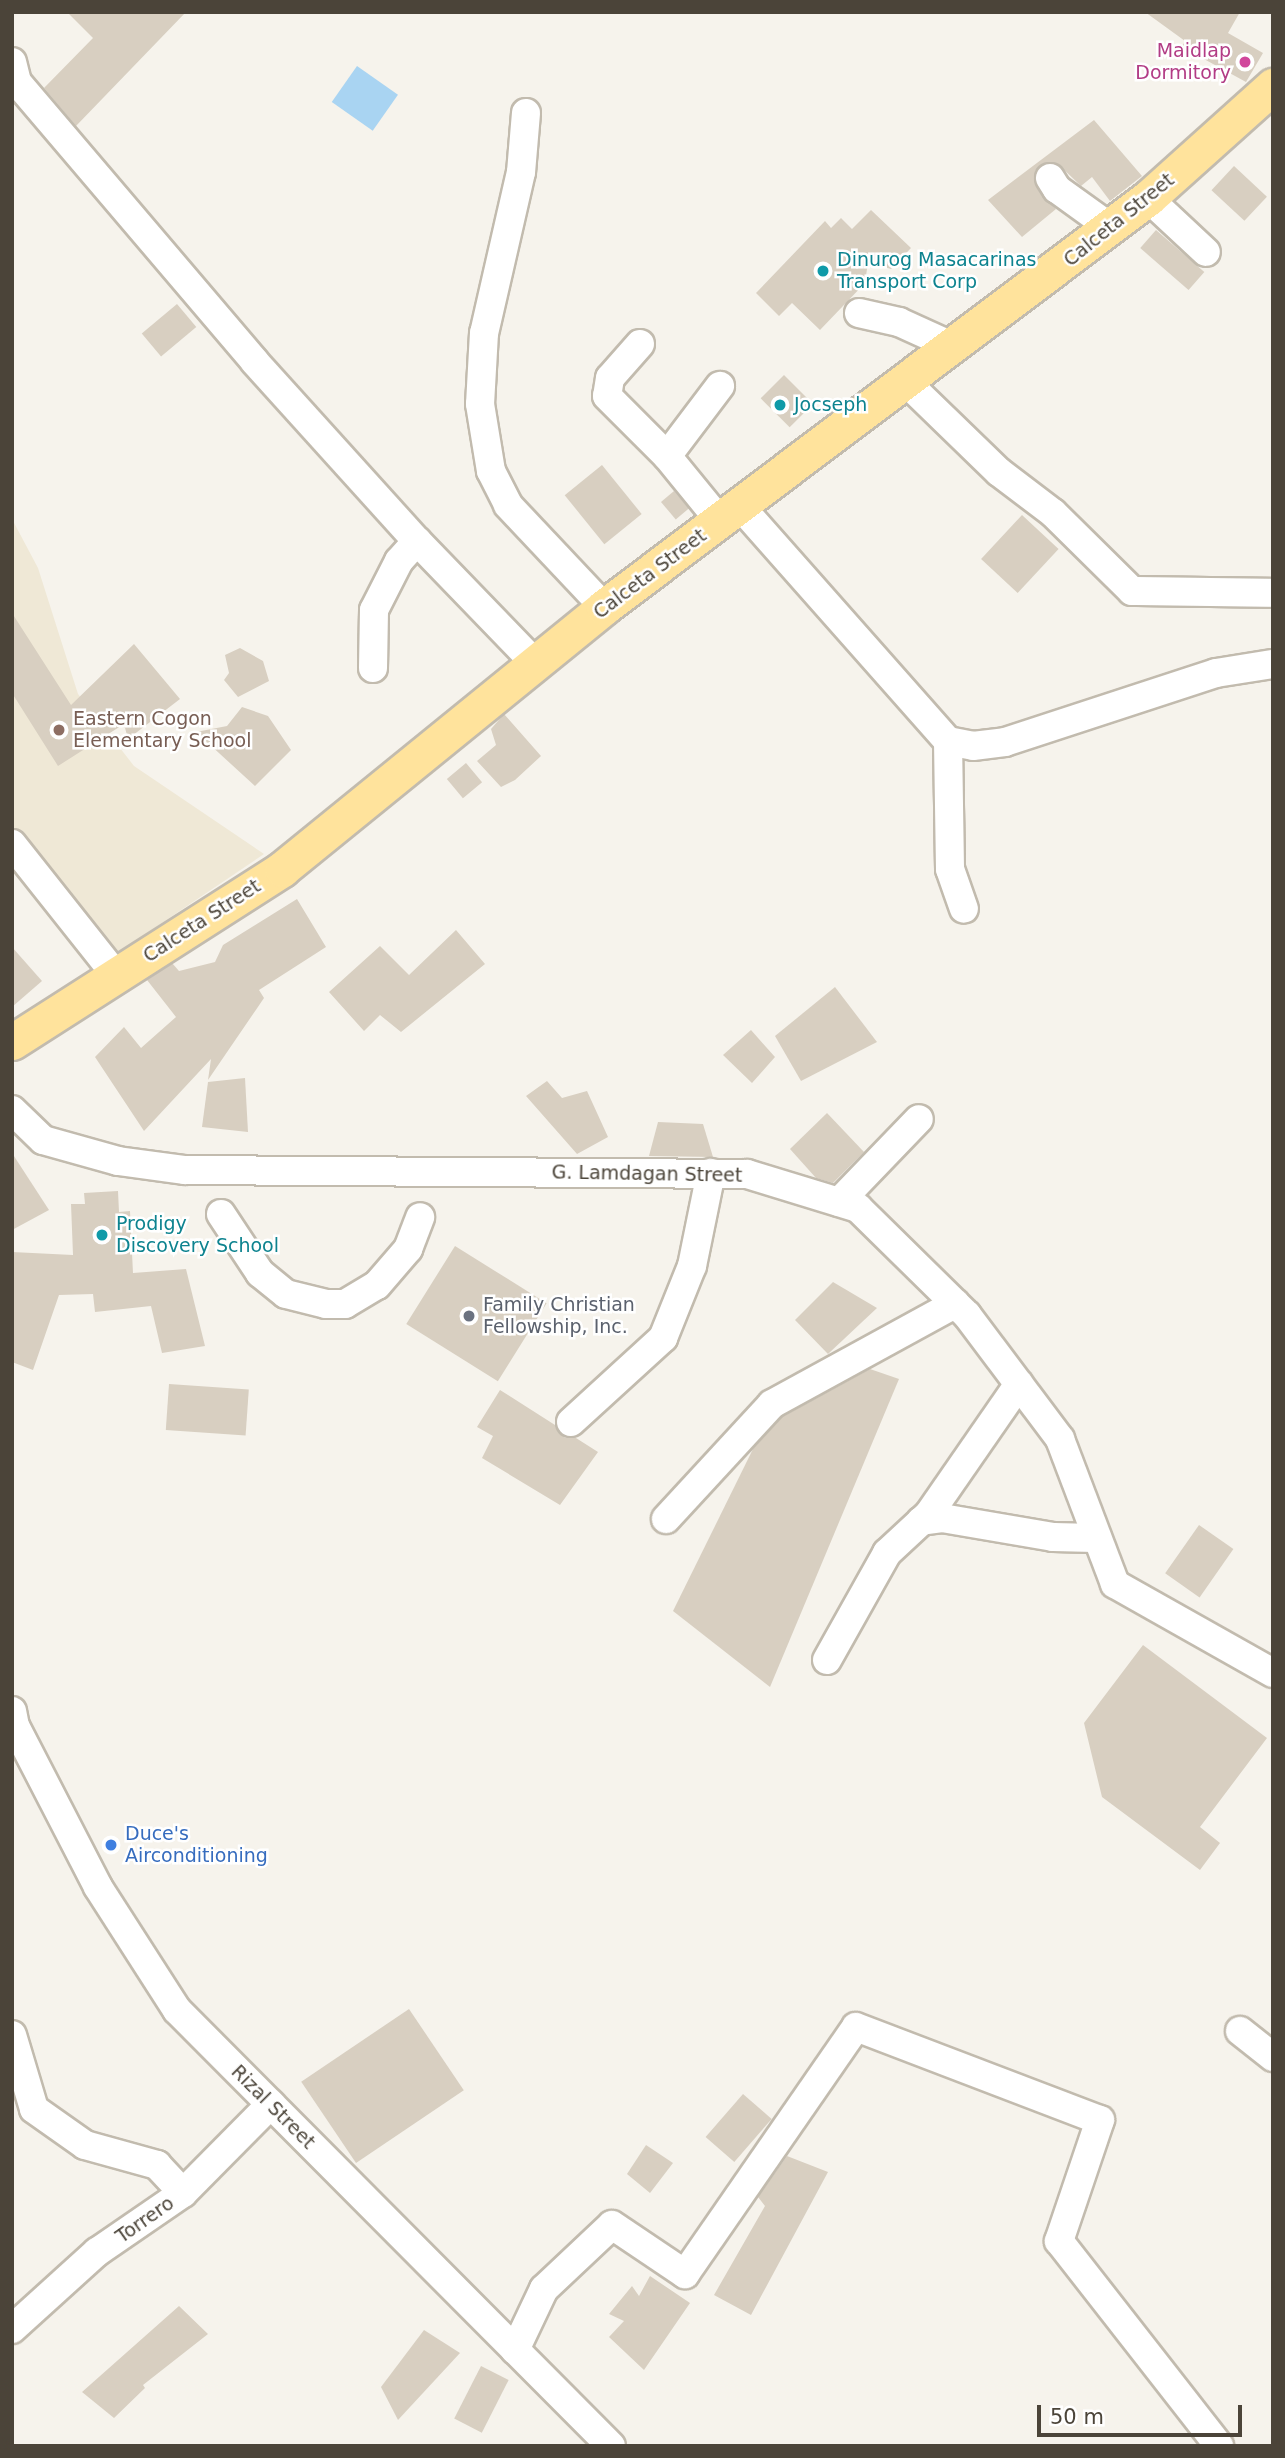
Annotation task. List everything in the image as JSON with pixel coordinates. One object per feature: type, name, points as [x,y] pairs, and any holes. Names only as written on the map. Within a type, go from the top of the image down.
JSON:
[{"type":"main road","name":"Calceta Street","points":[[12,1042],[282,869],[604,607],[1149,198],[1273,86]]},
{"type":"street","points":[[12,62],[17,82],[256,362],[417,541],[535,663]]},
{"type":"street","points":[[526,113],[521,172],[484,333],[480,404],[488,457],[508,505],[604,607]]},
{"type":"street","points":[[1050,178],[1057,189],[1111,228]]},
{"type":"street","points":[[1149,198],[1206,252]]},
{"type":"street","points":[[859,313],[899,322],[952,346]]},
{"type":"street","points":[[640,344],[610,378],[607,396],[667,456],[730,513],[948,741],[973,746],[1005,742],[1216,673],[1273,664]]},
{"type":"street","points":[[904,380],[999,472],[1053,513],[1132,591],[1272,588]]},
{"type":"street","points":[[667,456],[720,386]]},
{"type":"street","points":[[373,667],[374,610],[399,561],[417,541]]},
{"type":"street","points":[[948,741],[950,869],[964,909]]},
{"type":"street","points":[[12,844],[116,975]]},
{"type":"street","name":"G. Lamdagan Street","points":[[12,1110],[43,1140],[118,1161],[185,1170],[444,1175],[621,1170],[747,1174],[858,1208],[955,1304],[1060,1439],[1095,1538],[1115,1584],[1273,1673]]},
{"type":"street","points":[[839,1202],[919,1119]]},
{"type":"street","points":[[571,1422],[663,1338],[692,1266],[711,1173]]},
{"type":"street","points":[[221,1214],[260,1273],[286,1294],[326,1304],[345,1304],[377,1284],[408,1249],[420,1217]]},
{"type":"street","points":[[666,1519],[772,1404],[955,1304]]},
{"type":"street","points":[[827,1660],[887,1553],[921,1521],[1019,1384]]},
{"type":"street","points":[[921,1521],[942,1518],[1053,1536],[1095,1538]]},
{"type":"street","name":"Rizal Street","points":[[13,1722],[99,1887],[177,2010],[611,2446]]},
{"type":"street","points":[[515,2350],[544,2290],[612,2225],[685,2274],[856,2027],[1100,2120],[1059,2241],[1219,2446]]},
{"type":"street","points":[[1240,2031],[1273,2057]]},
{"type":"street","points":[[12,2035],[34,2109],[85,2145],[157,2165],[183,2193]]},
{"type":"street","name":"Torrero","points":[[12,2329],[97,2252],[183,2193],[271,2105]]},
{"type":"shaded area","name":"Eastern Cogon Elementary School","points":[[12,519],[38,568],[78,694],[134,766],[264,854],[95,968],[12,865]]},
{"type":"water","points":[[357,66],[398,95],[373,131],[332,102]]},
{"type":"building","points":[[67,12],[186,12],[76,126],[44,88],[93,38]]},
{"type":"building","points":[[1145,12],[1240,12],[1228,33],[1263,53],[1246,82],[1182,47],[1185,41]]},
{"type":"building","points":[[1094,120],[1142,176],[1110,201],[1092,177],[1081,186],[1058,164],[1042,164],[1035,171],[1036,186],[1056,209],[1022,237],[988,200]]},
{"type":"building","points":[[1234,166],[1267,197],[1244,221],[1211,190]]},
{"type":"building","name":"Dinurog Masacarinas Transport Corp","points":[[871,210],[911,248],[891,269],[868,262],[865,283],[820,330],[792,303],[779,316],[756,293],[825,221],[831,228],[841,218],[852,229]]},
{"type":"building","points":[[1156,230],[1204,272],[1189,290],[1140,248]]},
{"type":"building","points":[[177,304],[196,327],[161,357],[142,334]]},
{"type":"building","points":[[784,375],[813,404],[790,427],[761,398]]},
{"type":"building","points":[[602,465],[642,514],[604,544],[565,495]]},
{"type":"building","points":[[674,491],[689,509],[676,520],[661,502]]},
{"type":"building","points":[[1022,515],[1059,549],[1018,593],[981,559]]},
{"type":"building","points":[[12,613],[71,705],[134,644],[180,699],[128,739],[124,724],[58,766],[12,693]]},
{"type":"building","points":[[240,648],[263,661],[269,681],[238,697],[224,680],[229,673],[225,655]]},
{"type":"building","points":[[242,707],[268,716],[291,750],[255,786],[196,732],[227,726]]},
{"type":"building","points":[[504,714],[541,756],[515,780],[501,787],[477,761],[496,745],[491,729]]},
{"type":"building","points":[[466,763],[482,782],[463,798],[447,779]]},
{"type":"building","points":[[297,899],[326,947],[259,990],[264,998],[208,1080],[211,1059],[144,1131],[95,1057],[124,1027],[141,1048],[176,1017],[147,980],[172,963],[179,971],[215,962],[223,945]]},
{"type":"building","points":[[456,930],[485,964],[401,1032],[380,1015],[364,1031],[329,992],[380,946],[409,975]]},
{"type":"building","points":[[12,947],[42,981],[12,1007]]},
{"type":"building","points":[[835,987],[877,1042],[801,1081],[775,1036]]},
{"type":"building","points":[[751,1030],[775,1057],[752,1083],[723,1055]]},
{"type":"building","points":[[245,1078],[248,1132],[202,1127],[208,1082]]},
{"type":"building","points":[[547,1081],[562,1098],[587,1091],[608,1137],[577,1154],[526,1096]]},
{"type":"building","points":[[827,1113],[864,1152],[833,1183],[816,1178],[790,1149]]},
{"type":"building","points":[[658,1122],[703,1124],[713,1157],[649,1156]]},
{"type":"building","points":[[12,1153],[49,1210],[12,1230]]},
{"type":"building","points":[[118,1191],[119,1212],[130,1211],[133,1273],[186,1269],[205,1346],[162,1353],[151,1306],[95,1312],[93,1294],[59,1295],[33,1370],[12,1362],[12,1252],[73,1255],[71,1204],[85,1204],[84,1193]]},
{"type":"building","points":[[455,1246],[547,1303],[498,1381],[406,1324]]},
{"type":"building","points":[[833,1282],[877,1308],[828,1354],[795,1320]]},
{"type":"building","points":[[870,1369],[899,1379],[770,1687],[673,1611],[753,1449],[782,1417]]},
{"type":"building","points":[[169,1384],[249,1390],[246,1435],[166,1430]]},
{"type":"building","points":[[500,1390],[555,1425],[565,1438],[576,1438],[598,1452],[560,1505],[482,1458],[493,1436],[477,1427]]},
{"type":"building","points":[[1199,1525],[1233,1549],[1200,1597],[1165,1573]]},
{"type":"building","points":[[1143,1645],[1267,1738],[1200,1827],[1220,1843],[1200,1870],[1102,1797],[1084,1723]]},
{"type":"building","points":[[409,2009],[464,2090],[356,2163],[301,2082]]},
{"type":"building","points":[[743,2094],[772,2119],[734,2162],[706,2137]]},
{"type":"building","points":[[646,2145],[673,2163],[650,2193],[627,2174]]},
{"type":"building","points":[[787,2156],[828,2172],[751,2315],[714,2295],[765,2206],[758,2197]]},
{"type":"building","points":[[650,2276],[690,2303],[644,2370],[609,2337],[624,2321],[609,2314],[632,2286],[639,2296]]},
{"type":"building","points":[[179,2306],[208,2334],[143,2385],[145,2388],[114,2418],[82,2392]]},
{"type":"building","points":[[424,2330],[460,2353],[398,2420],[381,2387]]},
{"type":"building","points":[[481,2366],[509,2380],[482,2433],[454,2419]]},
{"type":"place","name":"Maidlap Dormitory","points":[[1245,62]]},
{"type":"place","name":"Dinurog Masacarinas Transport Corp","points":[[823,271]]},
{"type":"place","name":"Jocseph","points":[[780,405]]},
{"type":"place","name":"Eastern Cogon Elementary School","points":[[59,730]]},
{"type":"place","name":"Prodigy Discovery School","points":[[102,1235]]},
{"type":"place","name":"Family Christian Fellowship, Inc.","points":[[469,1316]]},
{"type":"place","name":"Duce's Airconditioning","points":[[111,1845]]}]
